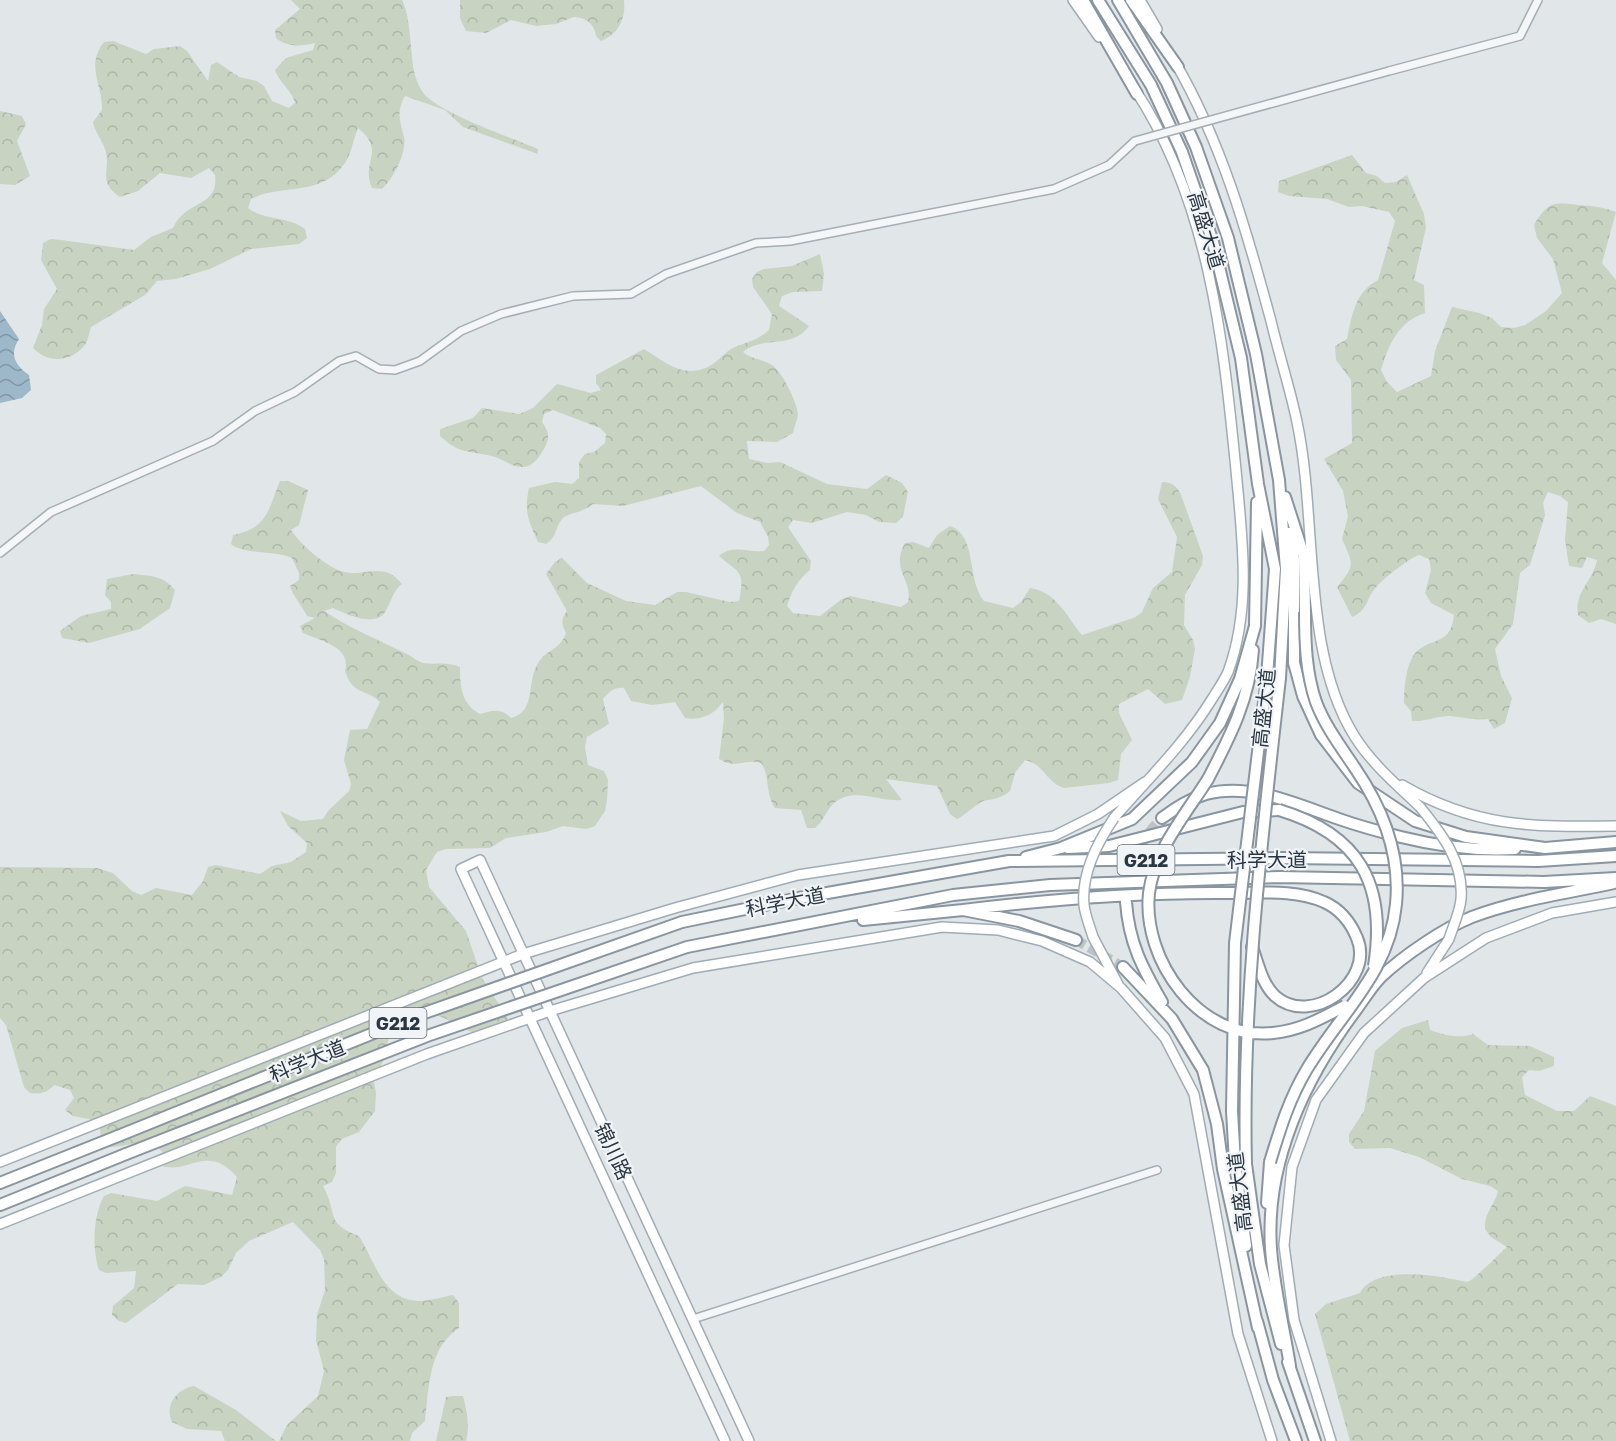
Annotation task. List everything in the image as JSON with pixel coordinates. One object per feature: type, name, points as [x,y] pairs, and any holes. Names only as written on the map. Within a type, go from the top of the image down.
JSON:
[{"type":"highway","points":[[1083,0],[1137,94]]},
{"type":"highway","name":"高盛大道","points":[[1098,0],[1151,85],[1182,152],[1213,242],[1241,358],[1258,484],[1275,569],[1267,677],[1235,944],[1232,1111],[1234,1163],[1258,1328],[1296,1441]]},
{"type":"highway","name":"高盛大道","points":[[1118,0],[1167,83],[1196,147],[1228,238],[1256,354],[1279,480],[1286,569],[1280,678],[1251,944],[1245,1112],[1246,1164],[1260,1264],[1274,1325],[1315,1441]]},
{"type":"highway","points":[[1131,0],[1178,67]]},
{"type":"highway","points":[[1271,1248],[1273,1202],[1289,1127],[1307,1084],[1377,975],[1387,950],[1396,905],[1397,866],[1377,803],[1334,738],[1316,702],[1305,651],[1304,556],[1279,480]]},
{"type":"highway","points":[[1279,480],[1294,559],[1294,663],[1303,696],[1321,735],[1358,783],[1415,821],[1466,837],[1545,848]]},
{"type":"highway","points":[[1258,484],[1255,626],[1248,687],[1237,724],[1208,779],[1166,846],[1155,869],[1150,890],[1148,917],[1154,944],[1167,972],[1185,997],[1208,1018],[1244,1030],[1270,1033],[1306,1027],[1345,1006],[1377,975],[1472,917],[1539,899],[1616,883]]},
{"type":"highway","points":[[1009,861],[1061,848],[1132,819],[1192,762],[1220,723],[1240,679],[1255,626]]},
{"type":"highway","points":[[1162,818],[1184,802],[1207,794],[1235,791],[1293,801],[1339,819],[1413,840],[1502,850],[1616,842]]},
{"type":"highway","points":[[1061,848],[1109,846],[1243,812],[1279,810],[1305,818],[1328,830],[1347,844],[1363,869],[1376,904],[1379,936],[1377,975],[1303,1077],[1284,1112],[1270,1162],[1267,1202],[1271,1248],[1290,1366]]},
{"type":"highway","name":"科学大道","points":[[0,1183],[416,1016],[682,922],[799,898],[1009,861],[1284,858],[1538,861],[1616,856]]},
{"type":"highway","name":"科学大道","points":[[0,1205],[427,1036],[687,947],[953,895],[1050,885],[1280,877],[1544,882],[1616,878]]},
{"type":"highway","points":[[803,926],[1071,897],[1175,893],[1288,893],[1324,902],[1346,916],[1358,940],[1358,966],[1348,985],[1332,999],[1310,1006],[1292,1004],[1276,996],[1264,980],[1251,944]]},
{"type":"highway","points":[[1126,902],[1128,930],[1137,955],[1203,1070],[1258,1328]]},
{"type":"highway","points":[[963,909],[1019,921],[1076,940]]},
{"type":"highway","points":[[1123,967],[1172,1019]]},
{"type":"main road","name":"高盛大道","points":[[1073,0],[1137,94],[1171,156],[1201,244],[1215,296],[1223,345],[1244,555],[1242,620],[1227,673],[1194,728],[1145,782]]},
{"type":"main road","name":"高盛大道","points":[[1140,0],[1199,106],[1233,192],[1251,246],[1297,423],[1306,480],[1318,622],[1330,682],[1355,737],[1390,778]]},
{"type":"main road","points":[[1390,778],[1420,807],[1445,836],[1459,868],[1461,899],[1449,939],[1424,978]]},
{"type":"main road","points":[[1390,778],[1434,804],[1484,819],[1531,827],[1616,826]]},
{"type":"main road","points":[[1121,988],[1093,937],[1084,905],[1087,872],[1099,841],[1114,818],[1145,782]]},
{"type":"main road","name":"科学大道","points":[[0,1162],[523,954],[675,908],[798,875],[1054,836],[1098,814],[1145,782]]},
{"type":"main road","name":"锦川路","points":[[725,1441],[461,869],[480,860],[749,1441]]},
{"type":"main road","points":[[1331,1441],[1294,1320],[1284,1245],[1292,1167],[1316,1100],[1364,1033],[1424,978],[1486,938],[1552,913],[1616,902]]},
{"type":"main road","name":"科学大道","points":[[0,1224],[427,1054],[550,1011],[693,968],[942,927],[998,930],[1042,941],[1090,962],[1121,988]]},
{"type":"main road","name":"高盛大道","points":[[1121,988],[1165,1038],[1194,1094],[1238,1334],[1272,1441]]},
{"type":"street","points":[[0,553],[51,512],[213,441],[255,411],[295,392],[348,357],[356,356],[379,369],[395,370],[420,361],[461,331],[501,314],[573,296],[631,294],[666,274],[756,243],[790,241],[1029,196],[1076,181],[1109,165],[1135,141],[1520,36],[1538,0]]},
{"type":"street","points":[[693,1319],[1157,1170]]},
{"type":"green space","points":[[291,0],[402,0],[409,25],[414,71],[418,85],[424,94],[448,111],[538,149],[538,154],[463,127],[445,110],[405,96],[400,112],[404,137],[403,150],[395,172],[382,189],[372,188],[369,179],[371,144],[358,128],[345,163],[325,181],[313,186],[263,194],[251,199],[248,208],[255,212],[291,222],[305,229],[307,238],[299,244],[251,249],[210,269],[176,279],[157,281],[145,295],[91,327],[85,345],[73,355],[52,359],[39,353],[33,348],[42,325],[44,309],[57,289],[41,260],[43,243],[51,239],[134,250],[151,237],[173,228],[186,212],[207,199],[215,186],[215,175],[209,168],[191,178],[160,173],[138,191],[120,197],[109,186],[106,175],[107,156],[93,122],[102,110],[95,67],[98,51],[104,42],[113,41],[146,54],[154,49],[180,46],[187,51],[208,81],[211,65],[217,62],[239,77],[257,81],[264,86],[272,101],[289,108],[295,103],[275,70],[286,58],[313,50],[315,43],[290,45],[276,38],[275,30],[300,9]]},
{"type":"green space","points":[[460,0],[624,0],[624,13],[617,30],[601,41],[589,22],[574,17],[556,24],[536,26],[511,20],[486,33],[466,31],[460,18]]},
{"type":"green space","points":[[0,111],[22,116],[26,124],[17,141],[30,176],[15,185],[0,184]]},
{"type":"green space","points":[[1352,155],[1366,173],[1377,176],[1385,183],[1396,182],[1407,175],[1424,214],[1426,228],[1414,280],[1424,285],[1425,313],[1401,328],[1387,351],[1381,370],[1387,382],[1397,392],[1431,376],[1435,351],[1452,307],[1492,318],[1501,327],[1514,328],[1525,325],[1546,311],[1562,293],[1553,259],[1537,238],[1534,225],[1547,208],[1563,204],[1597,207],[1616,212],[1602,263],[1616,280],[1616,624],[1601,619],[1589,623],[1578,615],[1581,593],[1597,560],[1587,557],[1582,568],[1569,566],[1565,540],[1568,502],[1548,492],[1543,503],[1545,515],[1530,565],[1520,573],[1513,624],[1495,649],[1501,676],[1512,698],[1505,723],[1494,729],[1488,719],[1450,716],[1412,721],[1411,711],[1404,703],[1406,676],[1410,662],[1422,647],[1440,640],[1449,632],[1454,615],[1431,603],[1425,593],[1431,570],[1429,559],[1419,555],[1398,568],[1378,585],[1365,607],[1352,617],[1337,587],[1351,564],[1342,539],[1348,516],[1343,491],[1324,459],[1352,443],[1351,380],[1336,360],[1335,346],[1347,339],[1359,298],[1370,285],[1378,280],[1395,221],[1389,212],[1362,206],[1349,207],[1327,199],[1289,196],[1278,192],[1279,181]]},
{"type":"green space","points":[[820,254],[824,274],[822,291],[793,292],[782,296],[779,306],[809,326],[794,338],[759,344],[743,352],[776,368],[789,388],[798,415],[793,433],[777,442],[747,441],[749,459],[768,463],[780,462],[827,484],[867,489],[886,475],[902,483],[908,492],[903,517],[896,523],[879,522],[866,515],[847,512],[812,523],[793,520],[788,527],[811,561],[810,570],[796,586],[787,606],[793,613],[820,616],[842,599],[850,596],[901,607],[908,602],[909,594],[900,560],[905,543],[913,542],[929,548],[937,535],[950,526],[959,531],[965,539],[975,581],[984,601],[1013,608],[1021,602],[1030,588],[1039,590],[1060,606],[1082,635],[1136,617],[1142,612],[1153,588],[1172,572],[1177,537],[1158,499],[1162,482],[1169,483],[1176,487],[1181,495],[1203,556],[1202,565],[1185,595],[1184,625],[1193,640],[1195,649],[1190,677],[1182,700],[1165,704],[1148,689],[1119,704],[1119,713],[1132,740],[1121,754],[1118,780],[1064,788],[1053,782],[1037,765],[1025,760],[1015,773],[1010,791],[1000,797],[981,802],[957,819],[950,814],[937,786],[886,779],[902,800],[848,796],[832,805],[815,828],[807,828],[801,810],[775,808],[761,763],[731,764],[719,759],[724,718],[723,702],[707,716],[691,719],[685,718],[675,702],[652,705],[631,701],[624,688],[617,688],[610,692],[603,699],[609,724],[587,737],[585,747],[588,765],[604,771],[608,780],[605,811],[595,826],[586,829],[563,826],[546,832],[506,838],[490,848],[446,849],[437,852],[426,870],[429,887],[466,931],[482,978],[508,1018],[502,1030],[494,1036],[475,1034],[435,1015],[420,1017],[394,1026],[384,1059],[373,1076],[376,1093],[375,1111],[359,1132],[342,1139],[336,1147],[336,1173],[332,1182],[323,1186],[336,1222],[359,1236],[382,1278],[397,1294],[407,1299],[420,1301],[453,1295],[459,1303],[459,1328],[441,1346],[432,1370],[425,1421],[412,1433],[410,1441],[279,1441],[287,1425],[318,1396],[324,1371],[316,1340],[317,1315],[325,1290],[324,1259],[320,1250],[293,1222],[249,1241],[236,1253],[228,1270],[221,1277],[204,1285],[178,1284],[126,1323],[112,1315],[113,1306],[134,1288],[136,1271],[106,1273],[99,1270],[95,1253],[95,1233],[100,1204],[104,1196],[111,1193],[157,1201],[185,1186],[232,1195],[237,1177],[227,1167],[217,1162],[162,1166],[162,1151],[147,1144],[102,1146],[99,1121],[73,1116],[65,1110],[74,1098],[70,1090],[54,1085],[41,1093],[30,1093],[24,1087],[6,1025],[0,1018],[0,867],[97,868],[113,873],[132,891],[141,895],[156,888],[192,895],[203,881],[208,867],[216,865],[260,874],[272,866],[291,862],[306,852],[307,843],[288,826],[280,811],[301,821],[323,819],[349,791],[351,784],[344,760],[350,730],[367,729],[380,702],[356,688],[348,679],[344,656],[340,651],[326,642],[303,633],[300,626],[315,618],[307,616],[291,590],[290,586],[299,580],[299,573],[292,558],[243,550],[231,544],[233,535],[253,528],[265,516],[280,481],[288,481],[308,490],[299,525],[291,530],[313,554],[341,571],[357,573],[380,571],[395,577],[402,584],[380,617],[360,618],[333,608],[324,611],[421,662],[451,664],[460,667],[461,688],[465,700],[480,714],[497,711],[511,718],[519,714],[528,703],[534,671],[538,663],[564,638],[566,633],[562,622],[567,611],[546,574],[555,562],[562,558],[587,583],[626,601],[655,605],[677,592],[686,592],[730,602],[739,601],[741,578],[736,570],[719,556],[730,550],[764,551],[769,545],[768,537],[760,522],[737,513],[701,486],[623,506],[593,504],[562,519],[552,538],[546,544],[538,542],[529,521],[527,503],[529,488],[555,482],[572,484],[579,478],[579,462],[585,454],[594,452],[605,443],[606,434],[600,428],[553,410],[544,414],[542,422],[548,434],[545,447],[533,463],[521,467],[495,457],[459,449],[440,436],[440,429],[473,418],[482,408],[519,414],[533,408],[557,384],[591,393],[601,390],[596,383],[596,375],[644,349],[677,368],[694,371],[703,369],[713,364],[732,348],[757,338],[769,330],[772,314],[753,287],[752,279],[757,272],[792,266]]},
{"type":"green space","points":[[133,574],[156,577],[170,585],[175,590],[170,608],[140,629],[89,643],[62,638],[60,631],[81,616],[111,609],[111,602],[105,595],[107,579]]},
{"type":"green space","points":[[1428,1020],[1430,1030],[1457,1036],[1473,1034],[1488,1045],[1530,1046],[1554,1057],[1554,1066],[1539,1071],[1529,1070],[1522,1077],[1525,1095],[1557,1111],[1574,1111],[1590,1096],[1616,1106],[1616,1441],[1350,1441],[1315,1314],[1326,1304],[1360,1293],[1368,1284],[1394,1275],[1425,1275],[1467,1282],[1507,1247],[1491,1237],[1485,1229],[1486,1218],[1498,1191],[1490,1186],[1462,1179],[1419,1157],[1390,1148],[1355,1149],[1349,1142],[1349,1134],[1364,1111],[1375,1051],[1402,1028]]},
{"type":"green space","points":[[194,1386],[236,1410],[276,1441],[225,1441],[221,1431],[187,1429],[172,1422],[171,1404],[177,1394]]},
{"type":"green space","points":[[463,1396],[468,1418],[466,1441],[436,1441],[446,1397]]},
{"type":"water","points":[[0,311],[19,339],[14,350],[15,359],[29,375],[31,390],[22,398],[0,403]]},
{"type":"tunnel","points":[[1126,902],[1136,857],[1146,837],[1162,818]]},
{"type":"tunnel","points":[[1076,940],[1123,967]]}]
